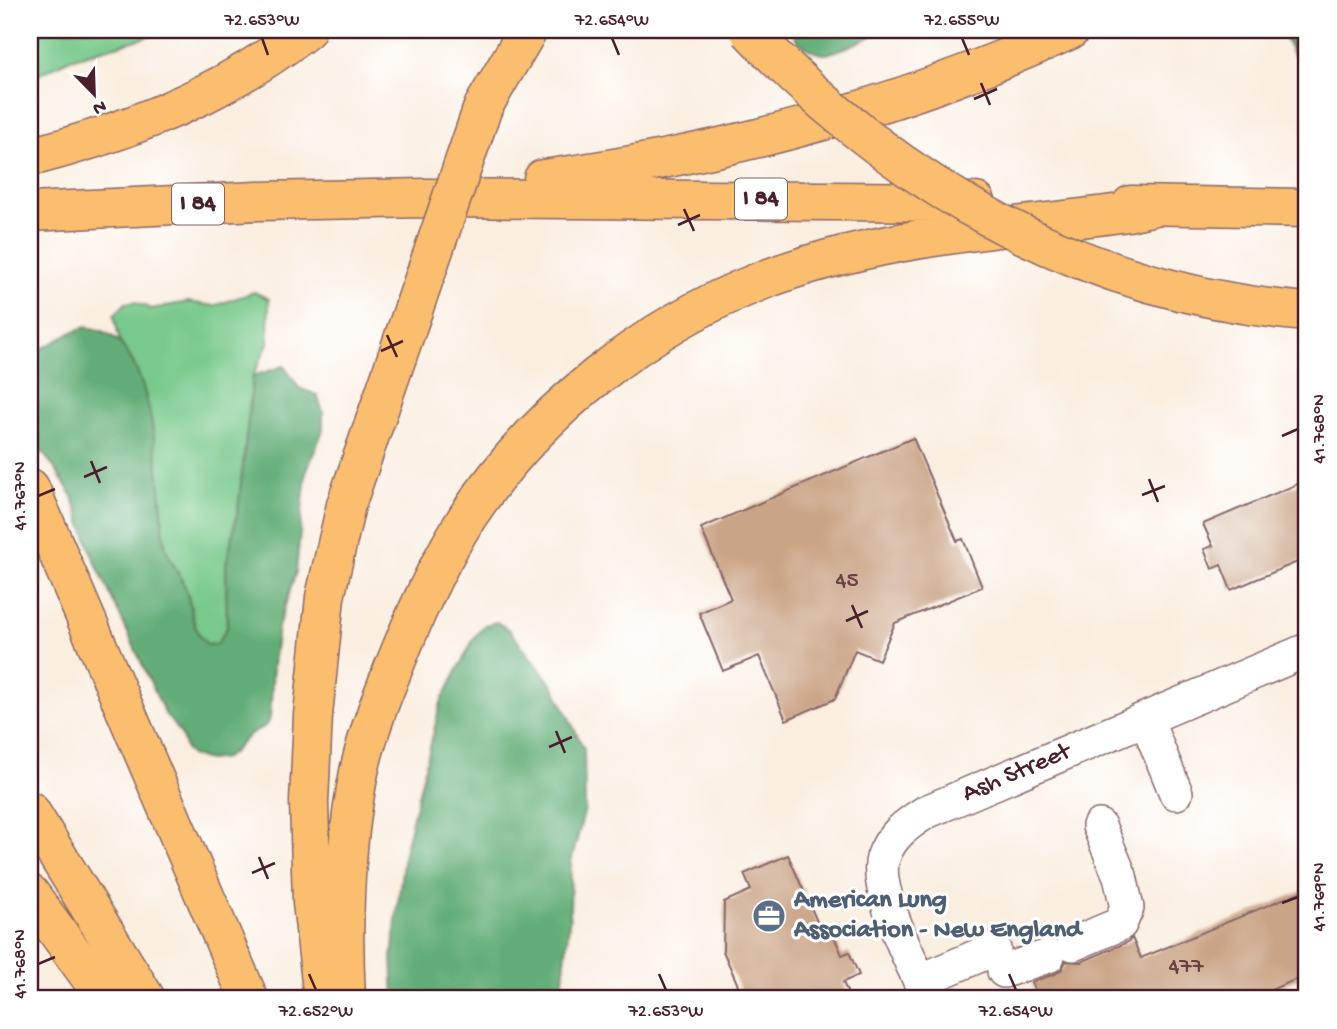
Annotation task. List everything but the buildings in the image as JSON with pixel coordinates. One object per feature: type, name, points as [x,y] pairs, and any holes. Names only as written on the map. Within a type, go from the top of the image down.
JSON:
[{"type":"highway","points":[[30,157],[109,134],[186,103],[254,66],[306,30]]},
{"type":"highway","points":[[323,999],[312,903],[309,803],[314,703],[325,597],[346,505],[508,30]]},
{"type":"highway","points":[[483,107],[528,30]]},
{"type":"highway","points":[[749,30],[804,86],[856,131],[915,174],[991,219],[1068,254],[1152,284],[1231,303],[1307,312]]},
{"type":"highway","points":[[367,198],[466,189],[586,172],[686,154],[785,131],[880,105],[944,83],[1070,30]]},
{"type":"highway","name":"I 84","points":[[30,212],[367,198],[637,198],[1307,208]]},
{"type":"highway","points":[[346,999],[344,928],[349,836],[361,765],[375,716],[414,619],[450,546],[489,487],[554,415],[599,376],[654,336],[729,295],[789,270],[918,239],[1128,212],[1155,206]]},
{"type":"highway","points":[[30,488],[249,999]]},
{"type":"highway","points":[[30,811],[146,999]]},
{"type":"highway","points":[[30,894],[106,999]]},
{"type":"street","name":"Ash Street","points":[[924,990],[897,928],[883,887],[882,860],[898,831],[926,812],[1307,650]]},
{"type":"street","points":[[1146,719],[1176,793]]},
{"type":"street","points":[[924,990],[999,960],[1061,950],[1120,924],[1127,908],[1120,876],[1099,826]]},
{"type":"green space","points":[[30,30],[172,30],[70,59],[30,79]]},
{"type":"green space","points":[[791,30],[886,30],[846,48],[825,54],[804,46]]},
{"type":"green space","points":[[1281,30],[1307,30],[1307,66],[1293,54]]},
{"type":"green space","points":[[254,292],[269,299],[268,343],[253,376],[238,510],[226,565],[227,628],[217,644],[208,645],[198,632],[185,587],[165,546],[138,374],[120,342],[114,315],[126,303],[135,302],[151,309],[188,302],[214,306]]},
{"type":"green space","points":[[87,327],[105,332],[120,343],[133,362],[142,385],[154,439],[165,546],[185,587],[198,632],[208,645],[217,644],[227,628],[226,565],[238,510],[253,376],[284,366],[299,388],[317,395],[323,412],[323,430],[306,473],[296,572],[278,627],[270,719],[225,758],[209,760],[192,756],[186,750],[181,734],[165,714],[93,557],[72,495],[30,437],[30,353]]},
{"type":"green space","points":[[497,622],[509,630],[554,687],[584,749],[585,809],[571,862],[570,914],[561,999],[394,999],[392,957],[404,853],[441,702],[474,638],[485,625]]},
{"type":"place","name":"American Lung Association - New England","points":[[769,916]]}]
